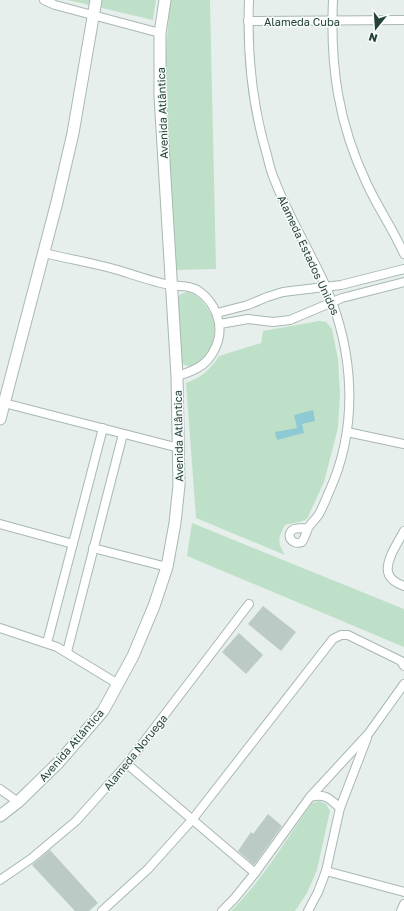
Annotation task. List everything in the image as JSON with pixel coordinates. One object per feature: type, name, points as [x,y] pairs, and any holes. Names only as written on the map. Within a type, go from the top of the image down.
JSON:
[{"type":"street","points":[[44,0],[55,5],[160,33]]},
{"type":"street","points":[[0,419],[44,254],[73,133],[96,0]]},
{"type":"street","name":"Avenida Atlântica","points":[[0,816],[18,802],[59,762],[103,711],[133,656],[148,620],[166,568],[175,523],[179,485],[179,448],[177,376],[160,96],[160,33],[165,0]]},
{"type":"street","name":"Alameda Estados Unidos","points":[[249,0],[248,21],[251,80],[259,129],[272,173],[293,224],[326,287],[339,318],[345,343],[349,372],[350,402],[347,432],[339,464],[330,490],[319,514],[308,528]]},
{"type":"street","points":[[333,0],[333,63],[337,93],[344,122],[354,154],[367,184],[390,224],[404,254]]},
{"type":"street","name":"Alameda Cuba","points":[[248,21],[404,20]]},
{"type":"street","points":[[44,254],[96,264],[171,285],[190,287],[200,291],[217,313],[220,324],[215,350],[208,361],[198,368],[177,376]]},
{"type":"street","points":[[217,313],[248,305],[266,297],[283,292],[326,287],[404,269]]},
{"type":"street","points":[[220,324],[248,319],[273,322],[290,320],[332,302],[404,282]]},
{"type":"street","points":[[4,402],[179,448]]},
{"type":"street","points":[[47,643],[102,428]]},
{"type":"street","points":[[347,432],[404,444]]},
{"type":"street","points":[[67,652],[123,434]]},
{"type":"street","points":[[0,524],[73,544]]},
{"type":"street","points":[[404,530],[387,567],[389,575],[394,581],[404,586]]},
{"type":"street","points":[[93,548],[166,568]]},
{"type":"street","name":"Alameda Noruega","points":[[0,880],[32,858],[76,821],[127,764],[249,604]]},
{"type":"street","points":[[0,628],[47,643],[67,652],[118,684]]},
{"type":"street","points":[[102,911],[148,869],[192,820],[334,639],[341,635],[348,635],[401,661],[404,666]]},
{"type":"street","points":[[222,911],[255,873],[310,797],[369,733],[404,684]]},
{"type":"street","points":[[308,911],[318,892],[326,871],[340,808],[369,733]]},
{"type":"street","points":[[127,764],[255,873]]},
{"type":"street","points":[[0,789],[18,802]]},
{"type":"street","points":[[310,797],[318,795],[326,796],[340,808]]},
{"type":"street","points":[[326,871],[404,892]]},
{"type":"street","points":[[402,911],[404,904]]},
{"type":"green space","points":[[68,0],[156,0],[153,20]]},
{"type":"green space","points":[[171,0],[210,0],[216,269],[174,270],[163,87]]},
{"type":"green space","points":[[188,292],[198,297],[211,313],[215,331],[210,348],[205,356],[191,367],[182,364],[174,303],[180,295]]},
{"type":"green space","points":[[319,321],[326,322],[332,329],[338,359],[340,393],[338,428],[324,482],[307,519],[285,525],[281,533],[279,540],[285,555],[196,518],[186,383],[205,372],[219,356],[261,343],[263,331]]},
{"type":"green space","points":[[192,523],[404,609],[404,647],[187,556]]},
{"type":"green space","points":[[319,801],[326,804],[330,811],[317,870],[307,893],[295,911],[231,911],[253,887],[312,803]]},
{"type":"water","points":[[313,410],[315,421],[302,424],[304,433],[277,440],[275,432],[297,428],[294,415]]},
{"type":"building","points":[[263,606],[296,632],[281,651],[248,624]]},
{"type":"building","points":[[239,633],[263,655],[246,674],[222,652]]},
{"type":"building","points":[[268,814],[282,826],[254,865],[238,851],[251,832],[253,834]]},
{"type":"building","points":[[50,850],[98,903],[89,911],[75,911],[32,865]]}]
